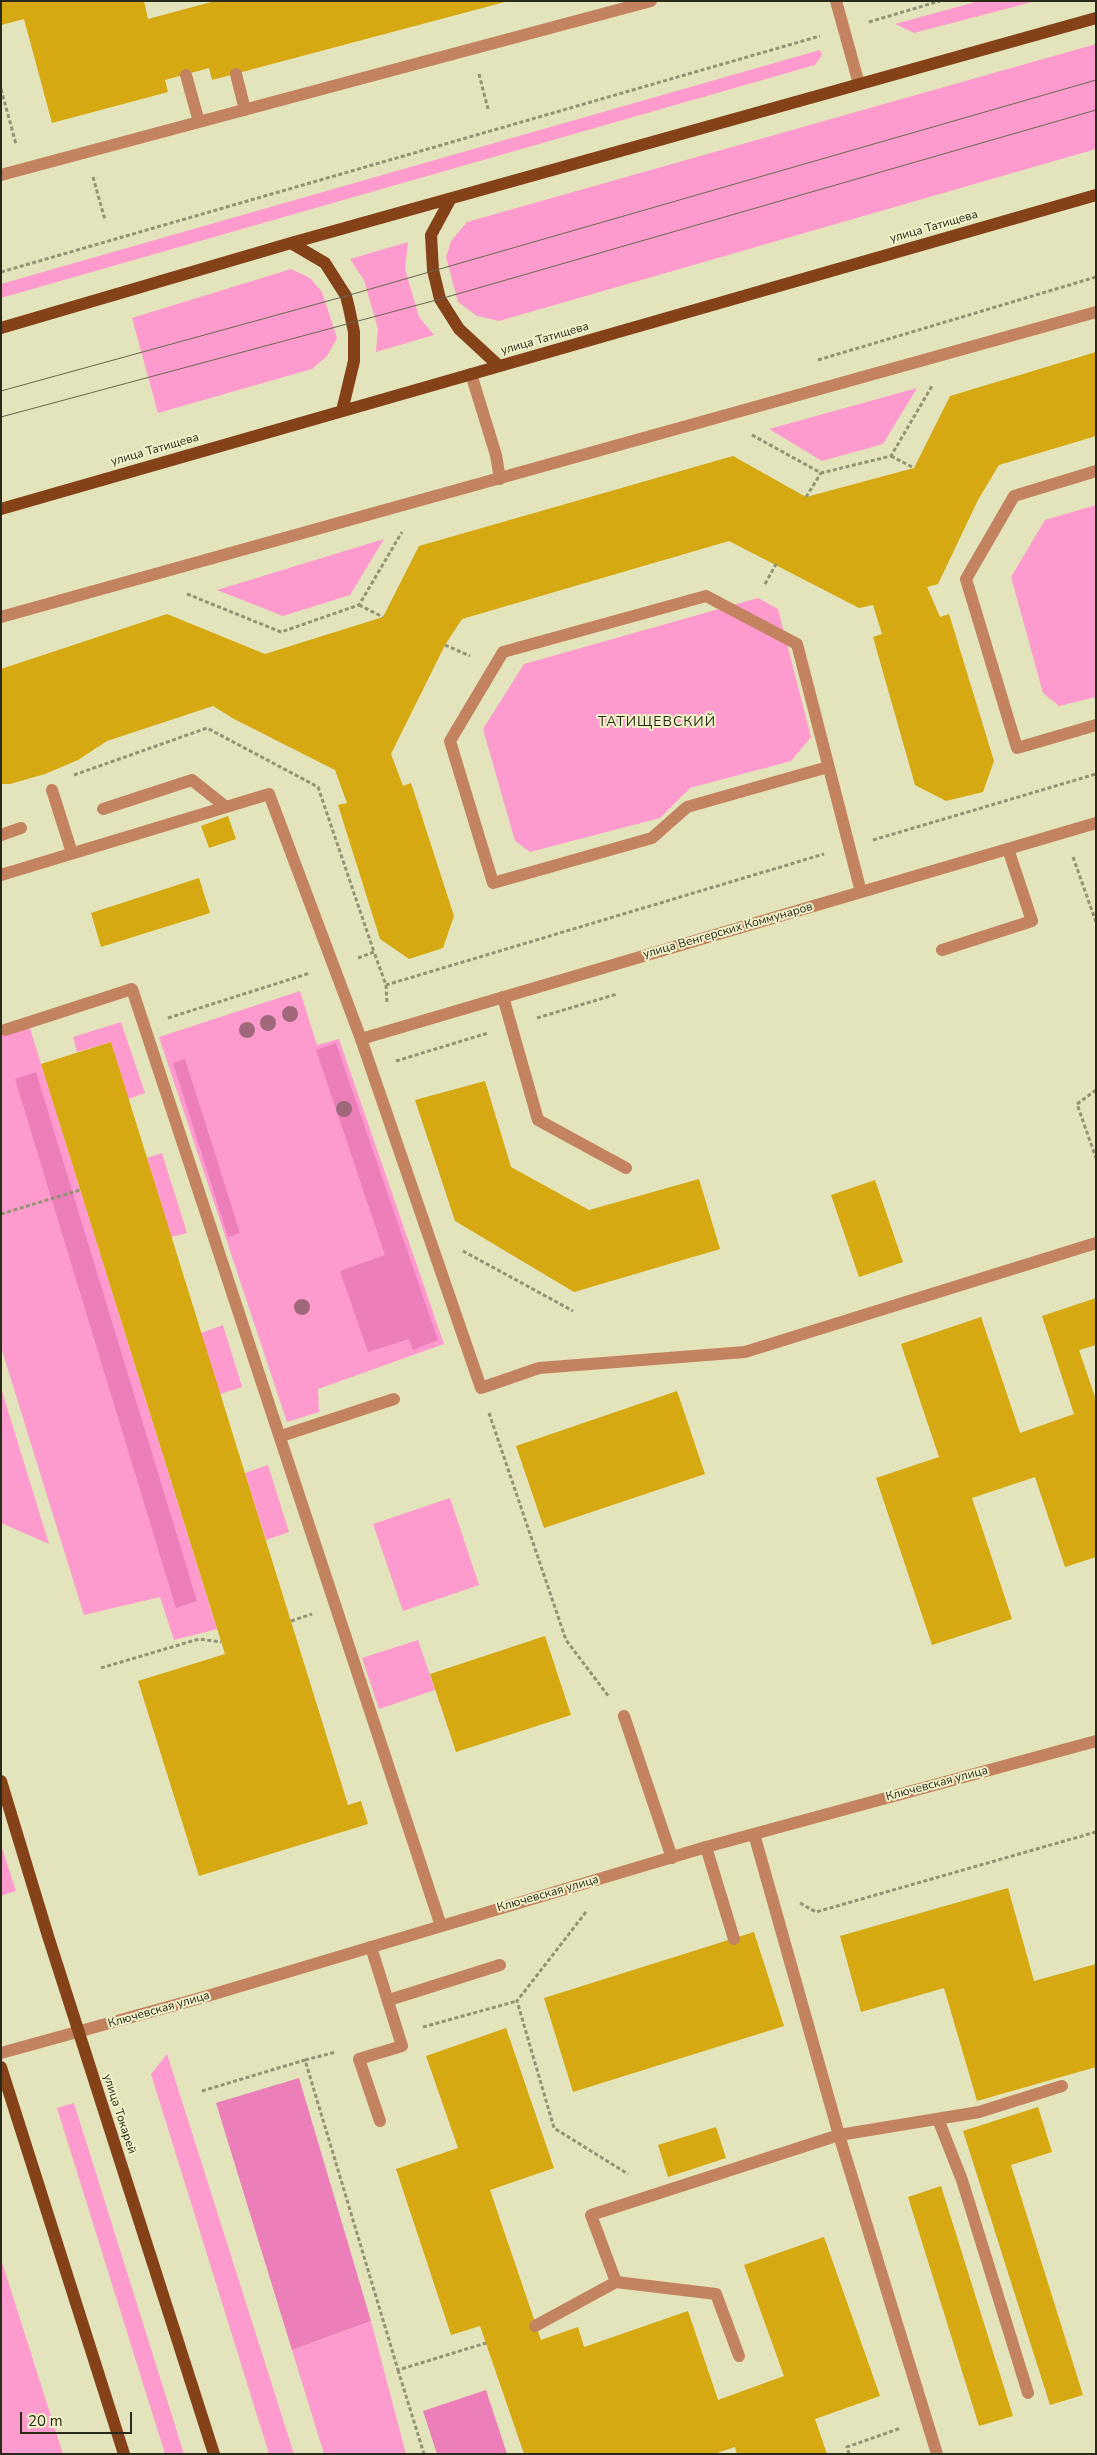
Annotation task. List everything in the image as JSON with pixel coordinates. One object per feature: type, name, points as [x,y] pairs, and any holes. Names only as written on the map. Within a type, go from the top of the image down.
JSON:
[{"type":"main road","points":[[1,328],[291,244],[1096,18]]},
{"type":"main road","name":"улица Татищева","points":[[1,509],[1096,195]]},
{"type":"main road","points":[[450,200],[431,235],[433,270],[440,299],[459,329],[499,366]]},
{"type":"main road","points":[[291,244],[325,263],[348,302],[354,332],[354,361],[342,411]]},
{"type":"main road","name":"улица Токарей","points":[[1,1781],[214,2454]]},
{"type":"main road","points":[[1,2067],[124,2454]]},
{"type":"street","points":[[1,175],[651,1]]},
{"type":"street","points":[[836,1],[858,84]]},
{"type":"street","points":[[236,74],[245,110]]},
{"type":"street","points":[[186,75],[199,122]]},
{"type":"street","points":[[1,616],[1096,312]]},
{"type":"street","points":[[471,374],[492,442],[500,478]]},
{"type":"street","points":[[1096,471],[1014,496],[966,579],[1017,748],[1096,725]]},
{"type":"street","points":[[828,767],[687,807],[652,838],[494,883],[450,741],[503,652],[706,596],[796,644],[861,892]]},
{"type":"street","points":[[103,809],[192,780],[226,806]]},
{"type":"street","points":[[52,790],[72,854]]},
{"type":"street","points":[[1,875],[268,794],[361,1039],[481,1388],[539,1368],[745,1352],[1096,1243]]},
{"type":"street","name":"улица Венгерских Коммунаров","points":[[361,1039],[1096,823]]},
{"type":"street","points":[[1,835],[21,828]]},
{"type":"street","points":[[942,950],[1032,921],[1008,849]]},
{"type":"street","points":[[5,1030],[132,989],[281,1436],[441,1926]]},
{"type":"street","points":[[503,997],[538,1120],[626,1168]]},
{"type":"street","points":[[281,1436],[394,1399]]},
{"type":"street","points":[[624,1716],[672,1858]]},
{"type":"street","name":"Ключевская улица","points":[[1,2053],[371,1947],[706,1847],[1096,1742]]},
{"type":"street","points":[[754,1834],[839,2135],[938,2454]]},
{"type":"street","points":[[706,1847],[734,1939]]},
{"type":"street","points":[[371,1947],[402,2046],[359,2059],[380,2121]]},
{"type":"street","points":[[388,2000],[500,1965]]},
{"type":"street","points":[[616,2282],[591,2215],[839,2135],[980,2112],[1062,2086]]},
{"type":"street","points":[[938,2119],[962,2180],[1028,2393]]},
{"type":"street","points":[[535,2326],[616,2282],[716,2294],[739,2356]]},
{"type":"path","points":[[1,272],[940,1]]},
{"type":"path","points":[[473,49],[488,109]]},
{"type":"path","points":[[1,89],[16,145],[25,143]]},
{"type":"path","points":[[87,152],[105,220]]},
{"type":"path","points":[[891,456],[935,380]]},
{"type":"path","points":[[748,433],[821,473],[891,456],[914,468]]},
{"type":"path","points":[[806,497],[821,473]]},
{"type":"path","points":[[183,592],[281,632],[360,605],[402,531]]},
{"type":"path","points":[[765,584],[776,564]]},
{"type":"path","points":[[360,605],[383,616]]},
{"type":"path","points":[[446,645],[475,658]]},
{"type":"path","points":[[72,776],[207,728],[318,787],[386,985],[551,936]]},
{"type":"path","points":[[1072,855],[1096,922]]},
{"type":"path","points":[[295,978],[374,952]]},
{"type":"path","points":[[1096,1090],[1077,1104],[1096,1158]]},
{"type":"path","points":[[1,1214],[80,1190]]},
{"type":"path","points":[[457,1248],[573,1311]]},
{"type":"path","points":[[481,1388],[566,1640],[624,1716]]},
{"type":"path","points":[[101,1668],[199,1639],[221,1642]]},
{"type":"path","points":[[816,1912],[1096,1832]]},
{"type":"path","points":[[586,1912],[517,2001],[554,2128],[658,2194]]},
{"type":"path","points":[[202,2092],[305,2060],[424,2454]]},
{"type":"path","points":[[398,2370],[486,2343]]},
{"type":"path","points":[[847,2447],[849,2454]]},
{"type":"shaded area","points":[[979,1],[1036,1],[914,33],[895,24]]},
{"type":"shaded area","points":[[1096,44],[1096,149],[499,321],[477,316],[458,302],[446,257],[451,241],[467,222]]},
{"type":"shaded area","points":[[820,50],[822,55],[815,65],[1,298],[1,284]]},
{"type":"shaded area","points":[[408,242],[405,269],[419,317],[434,335],[376,352],[378,329],[364,280],[350,259]]},
{"type":"shaded area","points":[[291,269],[310,278],[322,292],[337,338],[327,356],[312,369],[158,413],[132,318]]},
{"type":"shaded area","points":[[917,388],[883,444],[822,461],[769,429]]},
{"type":"shaded area","points":[[1096,505],[1096,697],[1059,706],[1043,693],[1011,577],[1045,520]]},
{"type":"shaded area","points":[[384,539],[350,595],[283,616],[217,590]]},
{"type":"shaded area","points":[[758,598],[778,609],[811,737],[791,761],[690,788],[660,818],[530,852],[515,841],[483,729],[524,664]]},
{"type":"shaded area","points":[[300,991],[317,1045],[339,1039],[444,1344],[318,1389],[319,1412],[287,1422],[159,1037]]},
{"type":"shaded area","points":[[28,1022],[217,1629],[174,1640],[160,1597],[84,1615],[1,1347],[1,1031]]},
{"type":"shaded area","points":[[121,1022],[145,1093],[128,1099],[111,1042],[77,1052],[73,1037]]},
{"type":"shaded area","points":[[336,1043],[438,1340],[413,1350],[409,1339],[368,1352],[340,1271],[385,1255],[316,1050]]},
{"type":"shaded area","points":[[185,1059],[240,1233],[228,1237],[173,1063]]},
{"type":"shaded area","points":[[36,1072],[197,1601],[176,1608],[15,1079]]},
{"type":"shaded area","points":[[162,1153],[187,1233],[171,1237],[147,1158]]},
{"type":"shaded area","points":[[223,1325],[242,1387],[220,1394],[201,1333]]},
{"type":"shaded area","points":[[1,1388],[49,1544],[1,1523]]},
{"type":"shaded area","points":[[268,1465],[289,1532],[266,1540],[245,1473]]},
{"type":"shaded area","points":[[450,1498],[479,1585],[403,1611],[373,1524]]},
{"type":"shaded area","points":[[418,1640],[435,1690],[379,1709],[362,1658]]},
{"type":"shaded area","points":[[1,1845],[16,1891],[1,1896]]},
{"type":"shaded area","points":[[167,2054],[294,2454],[269,2454],[151,2074]]},
{"type":"shaded area","points":[[299,2078],[371,2321],[292,2350],[216,2103]]},
{"type":"shaded area","points":[[74,2103],[184,2454],[165,2454],[57,2108]]},
{"type":"shaded area","points":[[1,2259],[63,2454],[1,2454]]},
{"type":"shaded area","points":[[371,2321],[406,2454],[324,2454],[292,2350]]},
{"type":"shaded area","points":[[486,2390],[507,2454],[437,2454],[423,2411]]},
{"type":"building","points":[[1,1],[144,1],[148,19],[215,1],[505,2],[212,80],[209,68],[165,80],[168,92],[52,123],[24,19],[1,25]]},
{"type":"building","points":[[1096,352],[1096,436],[999,465],[978,500],[938,584],[927,587],[940,617],[949,614],[994,761],[983,792],[946,801],[915,785],[873,637],[882,634],[873,605],[859,608],[729,541],[462,619],[445,645],[391,754],[403,786],[411,783],[454,916],[443,948],[409,959],[380,939],[338,805],[347,803],[335,770],[234,719],[213,706],[107,741],[78,760],[45,774],[10,784],[1,784],[1,669],[167,614],[265,654],[383,617],[419,546],[733,456],[806,497],[914,468],[950,396]]},
{"type":"building","points":[[228,816],[236,839],[209,848],[201,826]]},
{"type":"building","points":[[199,878],[210,913],[101,947],[91,913]]},
{"type":"building","points":[[111,1042],[348,1805],[361,1801],[368,1824],[199,1876],[138,1681],[225,1654],[41,1064]]},
{"type":"building","points":[[485,1081],[511,1167],[589,1210],[699,1179],[720,1249],[574,1292],[455,1221],[415,1100]]},
{"type":"building","points":[[875,1180],[903,1262],[859,1277],[831,1195]]},
{"type":"building","points":[[1096,1298],[1096,1345],[1079,1350],[1096,1400],[1096,1557],[1065,1567],[1035,1477],[972,1498],[1012,1619],[932,1645],[876,1478],[939,1457],[901,1344],[981,1317],[1020,1433],[1074,1414],[1042,1316]]},
{"type":"building","points":[[677,1391],[705,1474],[544,1528],[516,1446]]},
{"type":"building","points":[[545,1636],[571,1715],[456,1752],[430,1674]]},
{"type":"building","points":[[1008,1888],[1034,1981],[1096,1964],[1096,2067],[977,2101],[944,1988],[861,2012],[840,1936]]},
{"type":"building","points":[[754,1932],[784,2026],[573,2092],[544,1998]]},
{"type":"building","points":[[506,2028],[554,2168],[490,2190],[541,2340],[578,2327],[584,2347],[688,2311],[718,2400],[784,2376],[744,2265],[824,2237],[880,2396],[815,2419],[827,2454],[737,2454],[735,2447],[714,2454],[524,2454],[480,2326],[451,2335],[396,2169],[458,2148],[426,2056]]},
{"type":"building","points":[[1038,2107],[1052,2152],[1011,2165],[1083,2395],[1050,2405],[963,2131]]},
{"type":"building","points":[[716,2127],[726,2158],[668,2177],[658,2145]]},
{"type":"building","points":[[941,2186],[1013,2416],[979,2426],[908,2197]]},
{"type":"tram line","points":[[1,391],[346,296],[1096,80]]},
{"type":"tram line","points":[[1,417],[440,299],[1096,110]]},
{"type":"district","name":"ТАТИЩЕВСКИЙ","points":[[657,723]]}]
